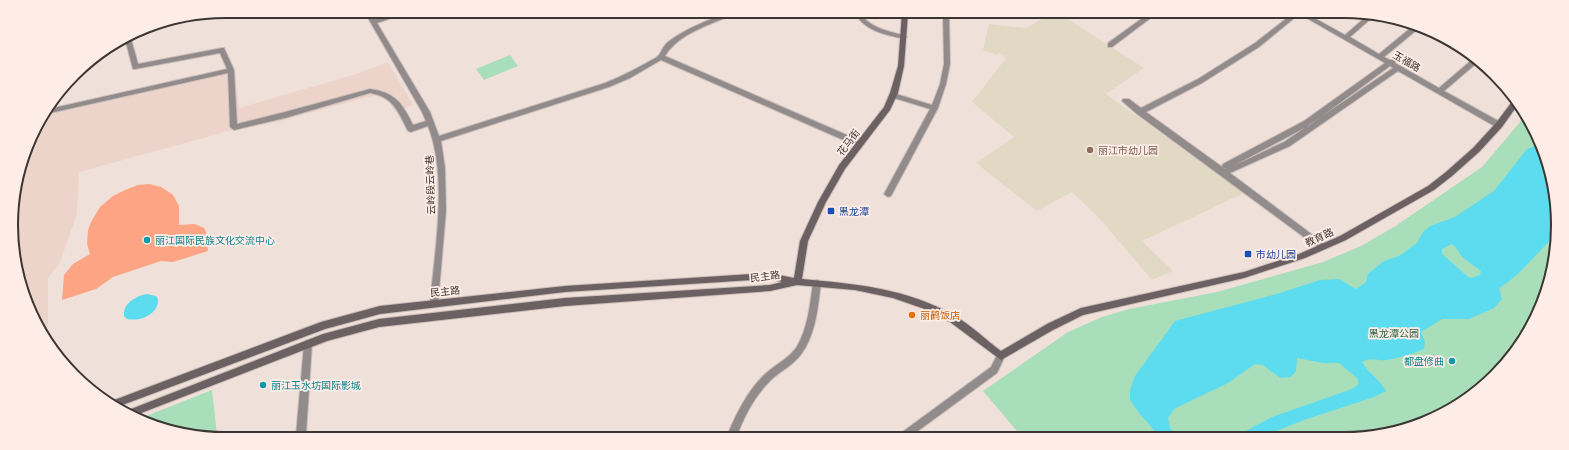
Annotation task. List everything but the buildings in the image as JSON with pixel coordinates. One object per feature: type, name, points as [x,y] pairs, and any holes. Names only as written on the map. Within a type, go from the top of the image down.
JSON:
[{"type":"main road","name":"花马街","points":[[797,282],[804,241],[813,221],[842,167],[887,108],[893,94],[901,66],[905,18]]},
{"type":"main road","name":"教育路","points":[[1001,356],[1050,327],[1081,312],[1244,275],[1279,264],[1323,247],[1361,229],[1431,188],[1463,162],[1499,125],[1513,106]]},
{"type":"main road","name":"民主路","points":[[119,403],[330,323],[380,310],[565,289],[769,276],[797,282],[875,290],[925,305],[953,319],[1001,356]]},
{"type":"main road","name":"民主路","points":[[134,411],[344,331],[395,320],[565,302],[770,288],[797,282]]},
{"type":"street","name":"云岭段云岭巷","points":[[371,18],[430,122],[437,139],[441,168],[442,211],[434,303]]},
{"type":"street","points":[[373,22],[386,18]]},
{"type":"street","points":[[437,139],[607,85],[628,76],[661,57],[668,46],[688,32],[720,18]]},
{"type":"street","points":[[860,18],[862,22],[872,28],[904,36]]},
{"type":"street","points":[[888,194],[934,108],[943,84],[947,64],[946,18]]},
{"type":"street","points":[[1110,45],[1147,18]]},
{"type":"street","points":[[1140,112],[1200,81],[1257,46],[1291,18]]},
{"type":"street","name":"玉福路","points":[[1310,18],[1499,125]]},
{"type":"street","points":[[1345,38],[1367,19]]},
{"type":"street","points":[[1379,57],[1413,30]]},
{"type":"street","points":[[129,41],[134,67],[222,50],[231,70],[234,127],[285,115],[370,91],[381,93],[390,97],[403,113],[411,129],[430,122]]},
{"type":"street","points":[[661,57],[860,144]]},
{"type":"street","points":[[1225,169],[1307,123],[1393,61]]},
{"type":"street","points":[[1439,91],[1472,63]]},
{"type":"street","points":[[1225,169],[1287,144],[1398,68]]},
{"type":"street","points":[[53,111],[231,70]]},
{"type":"street","points":[[893,94],[934,108]]},
{"type":"street","points":[[1126,101],[1225,169],[1323,247]]},
{"type":"street","points":[[734,432],[741,416],[757,390],[767,378],[792,358],[803,342],[810,325],[817,284]]},
{"type":"street","points":[[301,432],[308,344]]},
{"type":"street","points":[[909,432],[994,370],[1001,356]]},
{"type":"shaded area","name":"丽江市幼儿园","points":[[1044,18],[1066,18],[1144,68],[1106,94],[1244,193],[1142,241],[1173,271],[1152,280],[1100,219],[1072,192],[1037,211],[976,163],[1014,137],[972,102],[1006,58],[1000,53],[997,55],[983,50],[989,24],[1026,28]]},
{"type":"shaded area","points":[[388,62],[413,105],[395,112],[385,96],[372,96],[272,123],[229,131],[79,172],[77,214],[60,262],[48,278],[48,331],[39,317],[25,279],[18,239],[18,211],[22,185],[29,158],[39,133],[50,115],[235,71],[239,108],[356,74]]},
{"type":"green space","points":[[510,55],[518,66],[484,80],[476,69]]},
{"type":"green space","name":"黑龙潭公园","points":[[1522,120],[1530,133],[1540,158],[1547,185],[1551,211],[1551,239],[1547,265],[1540,292],[1530,317],[1508,351],[1480,381],[1459,397],[1436,411],[1398,425],[1358,432],[1018,432],[983,391],[1068,332],[1102,317],[1129,309],[1217,292],[1323,262],[1361,246],[1394,227],[1482,167]]},
{"type":"green space","points":[[212,390],[217,432],[171,425],[146,416]]},
{"type":"water","points":[[1535,146],[1544,171],[1547,185],[1551,211],[1551,240],[1521,271],[1499,288],[1502,299],[1494,308],[1469,319],[1442,319],[1421,332],[1425,342],[1424,349],[1406,356],[1392,359],[1368,360],[1362,362],[1386,391],[1374,397],[1304,420],[1274,432],[1244,432],[1272,417],[1352,389],[1359,384],[1357,378],[1339,363],[1323,363],[1297,358],[1296,371],[1291,377],[1280,378],[1263,365],[1255,364],[1228,383],[1174,409],[1168,418],[1170,428],[1174,432],[1156,432],[1130,400],[1130,390],[1135,376],[1175,321],[1277,294],[1320,280],[1339,279],[1356,289],[1366,282],[1368,274],[1384,261],[1399,256],[1417,243],[1423,232],[1430,226],[1455,217],[1494,191],[1527,149]],"holes":[[[1452,244],[1462,257],[1481,271],[1480,275],[1471,278],[1467,276],[1442,254],[1442,249]]]},
{"type":"water","points":[[147,294],[156,296],[158,299],[152,313],[143,318],[132,320],[127,319],[124,316],[124,311],[128,304],[135,298]]},
{"type":"water","points":[[1429,414],[1408,422],[1409,421]]},
{"type":"place","name":"丽江市幼儿园","points":[[1090,150]]},
{"type":"place","name":"黑龙潭","points":[[831,211]]},
{"type":"place","name":"丽江国际民族文化交流中心","points":[[147,240]]},
{"type":"place","name":"市幼儿园","points":[[1248,254]]},
{"type":"place","name":"丽鹤饭店","points":[[912,315]]},
{"type":"place","name":"都盘修曲","points":[[1452,361]]},
{"type":"place","name":"丽江玉水坊国际影城","points":[[263,385]]}]
